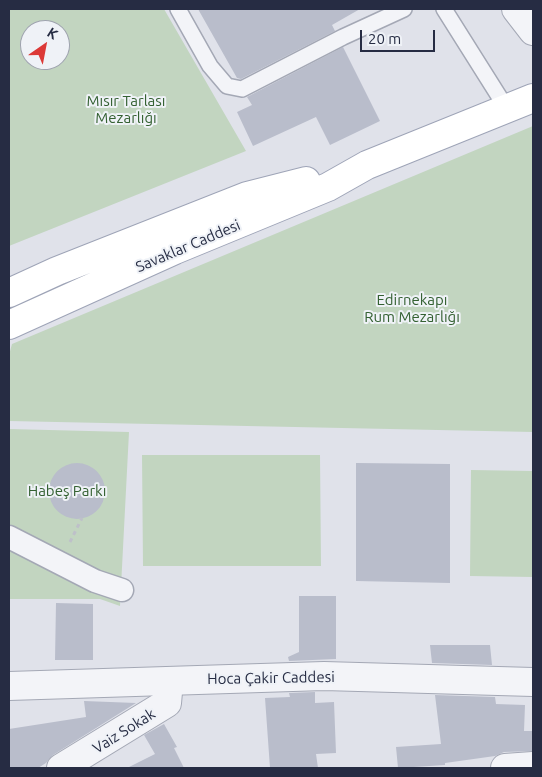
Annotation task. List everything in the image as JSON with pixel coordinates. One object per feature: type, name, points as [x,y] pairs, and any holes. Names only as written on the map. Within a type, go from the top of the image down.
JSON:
[{"type":"main road","name":"Savaklar Caddesi","points":[[9,293],[57,271],[247,196],[367,165],[533,98]]},
{"type":"main road","name":"Savaklar Caddesi","points":[[9,325],[175,250],[328,187],[367,165]]},
{"type":"main road","points":[[9,276],[36,270],[57,271]]},
{"type":"street","points":[[516,9],[533,32]]},
{"type":"street","points":[[9,536],[95,581],[122,590]]},
{"type":"street","name":"Hoca Çakir Caddesi","points":[[9,686],[324,676],[533,682]]},
{"type":"street","name":"Vaiz Sokak","points":[[75,765],[167,704],[169,681]]},
{"type":"street","points":[[505,768],[533,766]]},
{"type":"lane","points":[[178,9],[210,66],[227,86],[242,89],[343,37],[404,9]]},
{"type":"lane","points":[[444,9],[507,109]]},
{"type":"green space","name":"Mısır Tarlası Mezarlığı","points":[[9,9],[164,9],[246,151],[9,246]]},
{"type":"green space","name":"Edirnekapı Rum Mezarlığı","points":[[533,126],[533,432],[9,421],[9,355],[12,344]]},
{"type":"green space","name":"Habeş Parkı","points":[[9,429],[129,432],[120,606],[100,599],[9,599]]},
{"type":"green space","points":[[142,455],[320,455],[321,566],[143,566]]},
{"type":"green space","points":[[471,470],[533,471],[533,577],[470,576]]},
{"type":"building","points":[[198,9],[360,9],[332,25],[335,31],[241,79],[237,78]]},
{"type":"building","points":[[343,47],[380,121],[330,145],[316,117],[253,146],[237,112],[252,105],[247,97]]},
{"type":"building","points":[[77,463],[88,465],[97,471],[103,480],[105,491],[103,502],[97,511],[88,517],[77,519],[66,517],[57,511],[51,502],[49,491],[51,480],[57,471],[66,465]]},
{"type":"building","points":[[356,463],[450,464],[450,583],[356,581]]},
{"type":"building","points":[[299,596],[336,596],[336,659],[289,661],[288,657],[299,652]]},
{"type":"building","points":[[56,603],[93,604],[93,660],[55,660]]},
{"type":"building","points":[[430,645],[490,645],[492,665],[432,663]]},
{"type":"building","points":[[315,692],[315,703],[334,702],[336,753],[316,754],[318,768],[270,768],[265,698],[290,697],[289,693]]},
{"type":"building","points":[[435,695],[495,697],[496,704],[525,705],[524,731],[533,731],[533,751],[504,752],[495,756],[445,763],[445,765],[398,768],[396,747],[441,744]]},
{"type":"building","points":[[84,701],[136,703],[53,755],[38,768],[9,768],[9,729],[86,717]]},
{"type":"building","points":[[164,724],[177,747],[174,748],[184,768],[127,768],[155,754],[144,735]]}]
